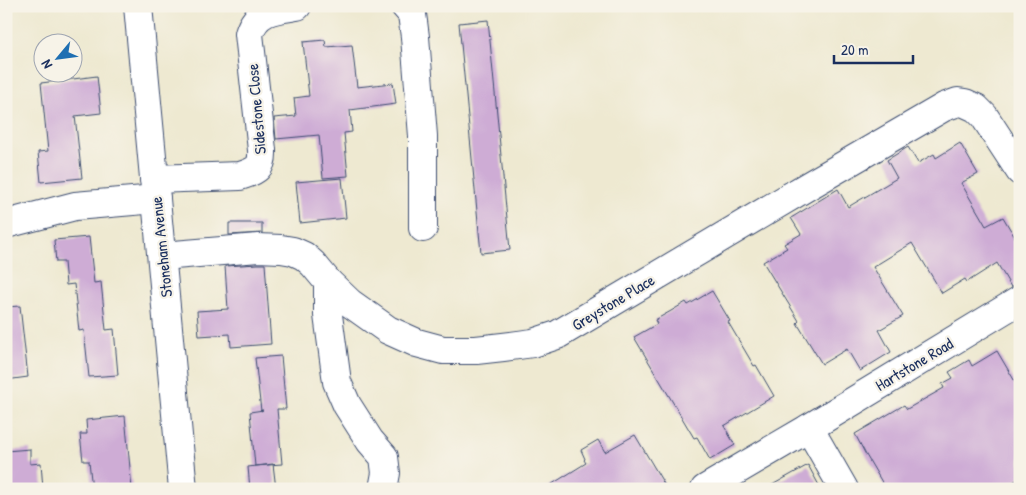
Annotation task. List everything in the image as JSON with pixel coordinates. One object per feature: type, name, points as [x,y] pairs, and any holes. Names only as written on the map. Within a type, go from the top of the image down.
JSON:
[{"type":"street","name":"Stoneham Avenue","points":[[138,6],[183,489]]},
{"type":"street","name":"Sidestone Close","points":[[155,189],[240,176],[251,172],[259,166],[262,159],[262,150],[249,34],[255,20],[264,13],[297,6]]},
{"type":"street","points":[[405,6],[412,14],[417,57],[423,136],[423,228]]},
{"type":"street","name":"Greystone Place","points":[[162,256],[258,248],[293,251],[304,256],[313,264],[328,282],[350,303],[388,330],[417,343],[444,350],[476,350],[533,343],[558,335],[944,107],[958,102],[966,103],[976,108],[984,116],[1020,171]]},
{"type":"street","points":[[6,224],[75,206],[155,189]]},
{"type":"street","points":[[328,282],[328,315],[337,382],[347,405],[370,441],[384,457],[386,474],[383,489]]},
{"type":"street","name":"Hartstone Road","points":[[705,489],[1020,300]]},
{"type":"street","points":[[809,428],[844,489]]},
{"type":"building","points":[[488,20],[510,250],[481,253],[459,23]]},
{"type":"building","points":[[325,40],[326,47],[352,45],[357,87],[393,83],[396,104],[350,110],[352,132],[344,133],[348,176],[323,178],[319,135],[276,139],[274,118],[296,116],[294,98],[309,96],[303,42]]},
{"type":"building","points":[[97,76],[101,113],[75,116],[82,178],[41,182],[38,152],[48,151],[41,83],[82,82],[82,78]]},
{"type":"building","points":[[960,143],[978,174],[961,183],[986,226],[1003,217],[1020,246],[1020,284],[1011,287],[997,263],[967,282],[965,279],[942,293],[912,243],[873,267],[903,316],[879,330],[891,352],[860,371],[847,349],[822,364],[797,323],[799,321],[763,262],[787,248],[784,244],[801,234],[791,218],[838,189],[848,207],[897,178],[887,160],[908,147],[918,163],[934,154],[936,158]]},
{"type":"building","points":[[342,178],[346,218],[300,223],[296,182]]},
{"type":"building","points":[[229,223],[262,223],[262,233],[229,235]]},
{"type":"building","points":[[89,237],[94,283],[101,282],[106,330],[114,329],[118,375],[89,377],[84,330],[79,331],[74,284],[66,285],[64,262],[56,262],[54,240]]},
{"type":"building","points":[[265,264],[271,344],[231,347],[230,334],[199,336],[197,311],[228,309],[225,266]]},
{"type":"building","points":[[712,291],[730,321],[728,322],[774,396],[724,426],[735,445],[710,460],[697,437],[694,438],[634,337],[657,324],[655,320],[686,302],[688,305]]},
{"type":"building","points":[[20,306],[28,377],[6,380],[6,307]]},
{"type":"building","points":[[997,351],[1020,390],[1020,478],[1001,489],[886,489],[855,434],[904,405],[907,409],[944,388],[942,384],[953,378],[949,372],[969,360],[972,366]]},
{"type":"building","points":[[281,356],[286,409],[277,409],[282,464],[255,466],[250,412],[261,410],[255,358]]},
{"type":"building","points":[[125,416],[132,489],[92,489],[89,461],[83,461],[80,434],[87,434],[86,420]]},
{"type":"building","points":[[635,435],[667,489],[544,489],[586,463],[581,450],[598,440],[605,452]]},
{"type":"building","points":[[30,449],[30,464],[41,463],[43,489],[6,489],[6,451]]},
{"type":"building","points":[[273,464],[276,489],[250,489],[248,467]]},
{"type":"building","points":[[808,465],[821,489],[765,489]]}]
